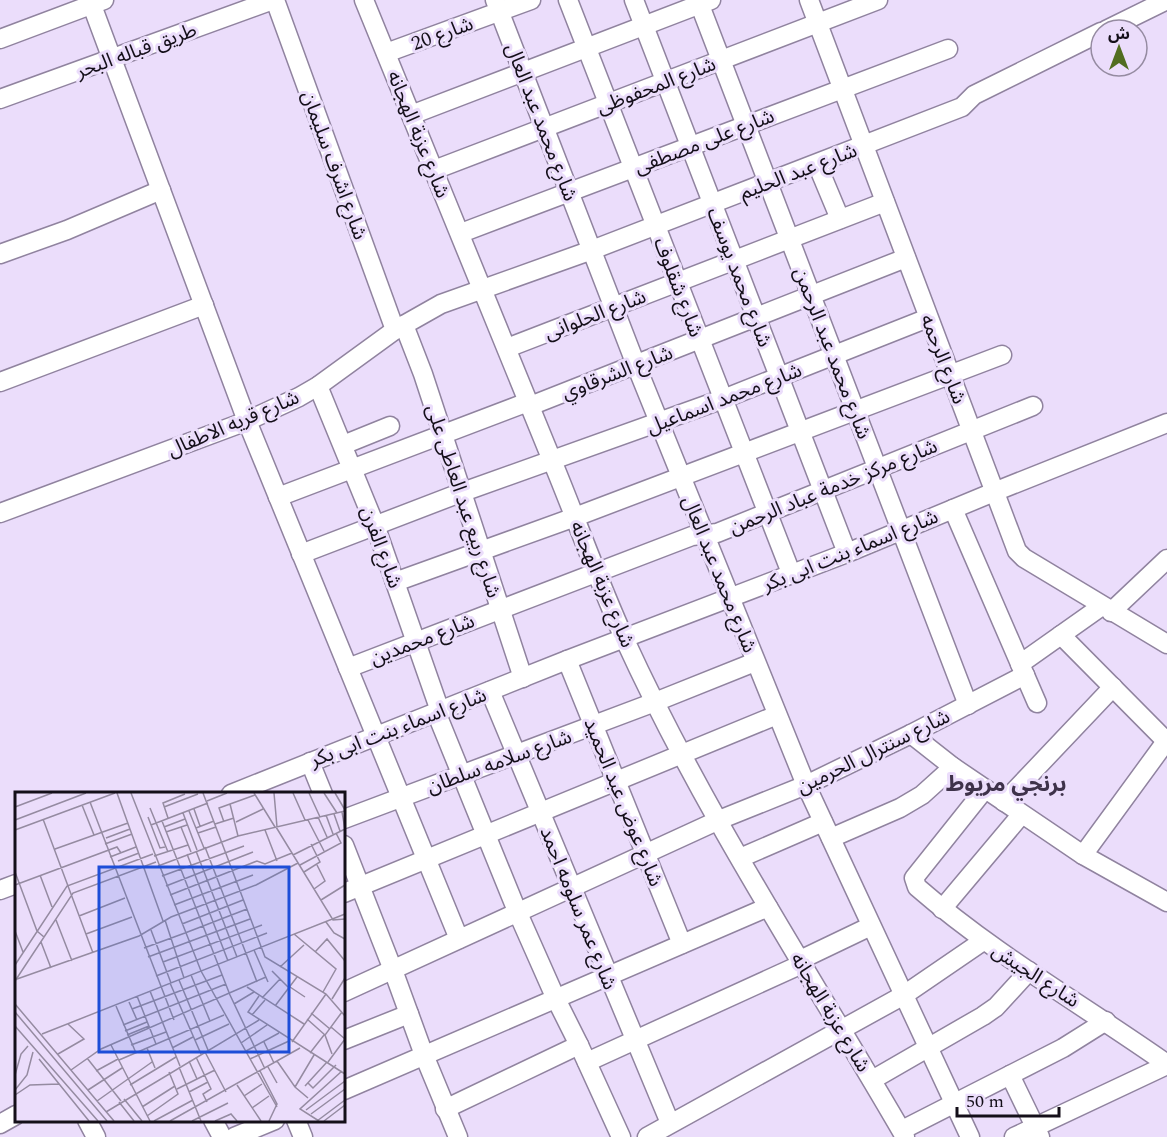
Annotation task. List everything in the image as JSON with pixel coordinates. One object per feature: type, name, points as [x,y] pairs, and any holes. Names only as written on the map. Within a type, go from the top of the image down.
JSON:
[{"type":"street","name":"طريق قباله البحر","points":[[0,99],[274,0]]},
{"type":"street","name":"شارع اشرف سليمان","points":[[274,0],[400,327]]},
{"type":"street","name":"شارع عزبة الهجانه","points":[[364,0],[484,289],[624,638],[655,702],[740,858],[903,1134]]},
{"type":"street","name":"شارع 20","points":[[386,53],[498,6],[531,0]]},
{"type":"street","name":"شارع شقلوف","points":[[568,0],[791,573]]},
{"type":"street","name":"شارع محمد يوسف","points":[[634,0],[847,553]]},
{"type":"street","name":"شارع الرحمه","points":[[809,0],[1012,541],[1024,558],[1167,644]]},
{"type":"street","name":"شارع المحفوظى","points":[[434,170],[878,0]]},
{"type":"street","points":[[1130,18],[1167,0]]},
{"type":"street","points":[[411,114],[644,26],[703,1]]},
{"type":"street","name":"شارع محمد عبد الرحمن","points":[[703,1],[721,60],[968,705]]},
{"type":"street","points":[[0,39],[95,2],[112,59],[247,421],[459,939]]},
{"type":"street","name":"شارع محمد عبد العال","points":[[498,6],[659,423],[806,785],[970,1137]]},
{"type":"street","name":"شارع عبد الحليم","points":[[484,289],[768,183],[964,106],[974,95],[1089,39]]},
{"type":"street","name":"شارع على مصطفى","points":[[460,233],[948,49]]},
{"type":"street","points":[[817,164],[840,219]]},
{"type":"street","points":[[0,254],[67,230],[161,190]]},
{"type":"street","name":"شارع الحلوانى","points":[[507,348],[885,202]]},
{"type":"street","name":"شارع الشرقاوي","points":[[278,497],[441,433],[529,404],[636,364],[906,258]]},
{"type":"street","name":"شارع قريه الاطفال","points":[[0,513],[247,421],[318,386],[400,327],[441,304],[484,289]]},
{"type":"street","points":[[0,382],[204,306]]},
{"type":"street","name":"شارع محمد اسماعيل","points":[[301,554],[460,493],[723,399],[928,318]]},
{"type":"street","name":"شارع ربيع عبد العاطى على","points":[[400,327],[423,374],[460,493],[523,678]]},
{"type":"street","points":[[395,582],[575,517],[1002,355]]},
{"type":"street","name":"شارع الفرن","points":[[318,386],[375,525],[438,711],[484,834],[555,999],[579,1045],[621,1137]]},
{"type":"street","name":"شارع مركز خدمة عباد الرحمن","points":[[597,571],[692,536],[717,533],[1033,406]]},
{"type":"street","name":"شارع اسماء بنت ابى بكر","points":[[235,792],[567,660],[847,553],[1167,423]]},
{"type":"street","points":[[343,445],[390,426]]},
{"type":"street","points":[[953,509],[1037,703]]},
{"type":"street","name":"شارع سنترال الحرمين","points":[[345,992],[719,820],[806,785],[968,705],[1022,669],[1061,635],[1107,609],[1167,559]]},
{"type":"street","name":"شارع محمدين","points":[[348,668],[597,571]]},
{"type":"street","points":[[1061,635],[1167,740],[1083,855]]},
{"type":"street","name":"شارع عوض عبد الحميد","points":[[567,660],[682,944]]},
{"type":"street","name":"شارع سلامه سلطان","points":[[345,819],[593,726],[755,662]]},
{"type":"street","points":[[1004,802],[1113,687]]},
{"type":"street","name":"شارع عمر سلومه احمد","points":[[490,692],[669,1123]]},
{"type":"street","points":[[345,893],[777,715]]},
{"type":"street","points":[[911,734],[1021,815],[1083,855],[1167,902]]},
{"type":"street","points":[[310,762],[322,792]]},
{"type":"street","points":[[740,858],[907,803],[922,795],[953,767]]},
{"type":"street","name":"شارع الجيش","points":[[985,789],[914,878],[917,887],[983,941],[1106,1021],[1167,1065]]},
{"type":"street","points":[[942,909],[1021,815]]},
{"type":"street","points":[[345,847],[445,1109],[458,1137]]},
{"type":"street","points":[[0,890],[15,884]]},
{"type":"street","points":[[346,1083],[424,1055],[768,907]]},
{"type":"street","points":[[587,1062],[634,1042],[871,926]]},
{"type":"street","points":[[648,1137],[669,1123],[904,995],[983,941]]},
{"type":"street","points":[[872,1080],[929,1049],[996,1007],[1029,971]]},
{"type":"street","points":[[345,1040],[409,1014]]},
{"type":"street","points":[[903,1134],[955,1104],[1063,1048],[1106,1021]]},
{"type":"street","points":[[445,1109],[579,1045]]},
{"type":"street","points":[[1014,1137],[1037,1132],[1167,1065]]},
{"type":"street","points":[[1010,1075],[1037,1132]]},
{"type":"street","points":[[0,1124],[15,1116]]},
{"type":"street","points":[[88,1122],[96,1137]]},
{"type":"street","points":[[214,1122],[222,1137]]},
{"type":"street","points":[[234,1137],[270,1122]]},
{"type":"street","points":[[297,1122],[303,1137]]},
{"type":"district","name":"برنجي مريوط","points":[[1006,783]]}]
